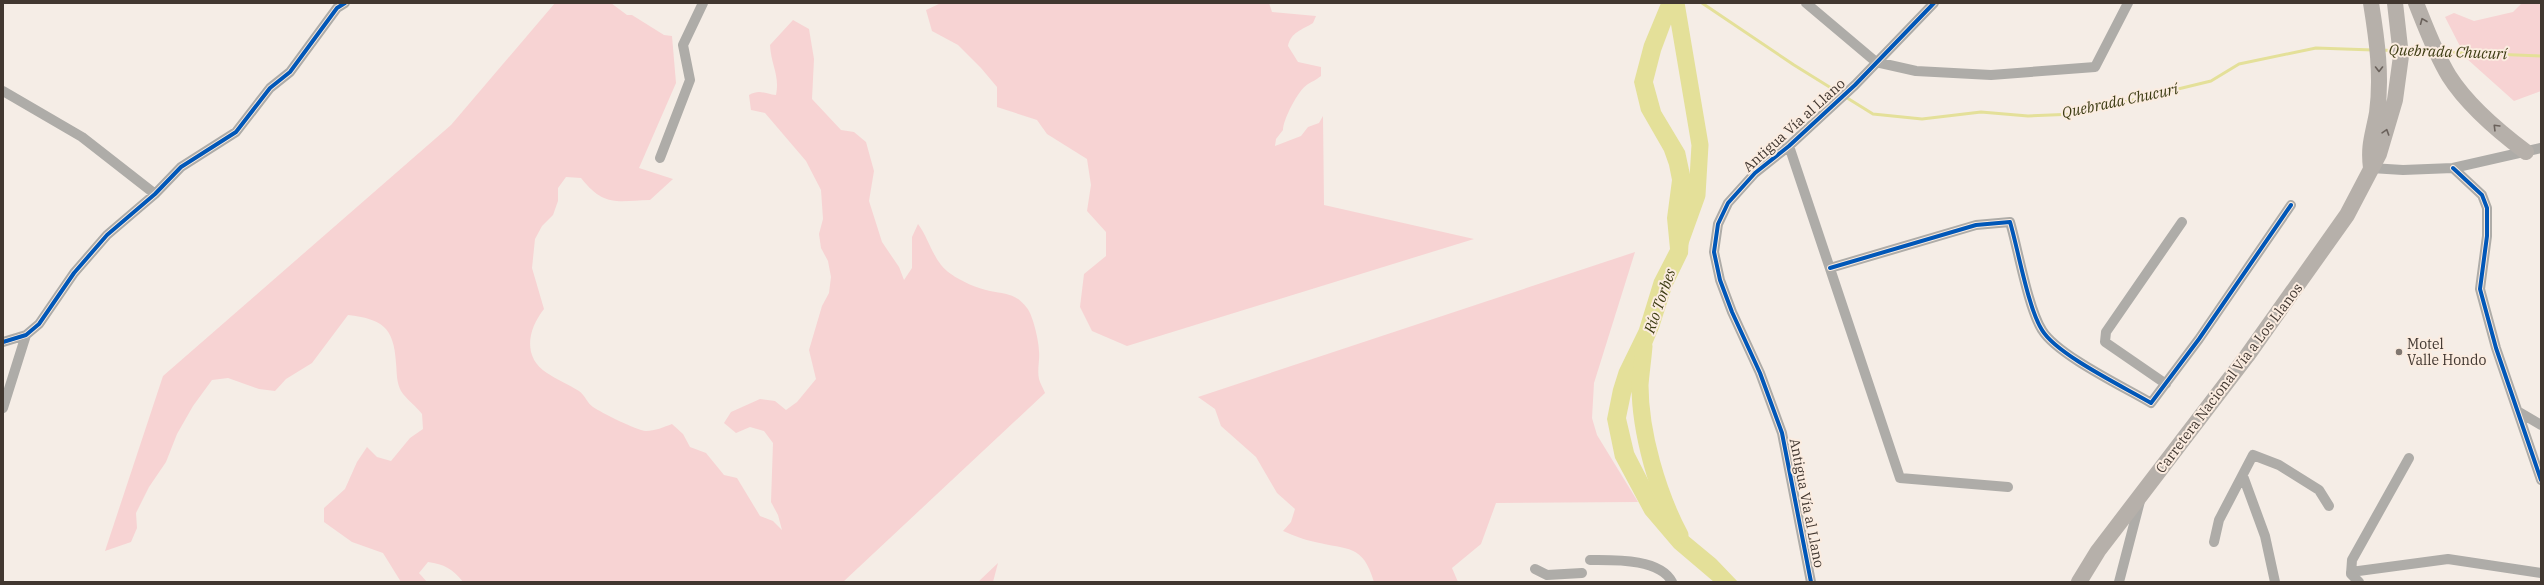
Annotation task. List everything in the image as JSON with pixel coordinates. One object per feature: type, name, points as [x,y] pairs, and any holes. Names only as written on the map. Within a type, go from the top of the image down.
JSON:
[{"type":"highway","points":[[2371,3],[2380,67],[2377,113],[2368,148],[2371,168]]},
{"type":"highway","name":"Carretera Nacional Vía a Los Llanos","points":[[2079,582],[2098,551],[2316,261],[2347,214],[2379,154],[2388,126],[2398,76],[2400,33],[2395,3]]},
{"type":"highway","points":[[2416,3],[2432,44],[2460,91],[2505,136],[2534,150]]},
{"type":"street","points":[[3,342],[26,335],[39,324],[74,273],[107,235],[155,194],[181,167],[236,132],[270,88],[290,72],[338,8],[346,3]]},
{"type":"street","points":[[660,158],[690,80],[683,45],[702,3]]},
{"type":"street","points":[[1806,3],[1876,62],[1916,71],[1991,75],[2094,67],[2128,3]]},
{"type":"street","name":"Antigua Vía al Llano","points":[[1811,582],[1782,433],[1760,373],[1729,306],[1720,280],[1714,252],[1718,224],[1728,203],[1755,173],[1789,146],[1876,62],[1934,3]]},
{"type":"street","points":[[3,91],[82,138],[155,194]]},
{"type":"street","points":[[1789,146],[1900,478],[2008,487]]},
{"type":"street","points":[[2371,168],[2453,168],[2534,150]]},
{"type":"street","points":[[2453,168],[2482,195],[2487,208],[2487,236],[2480,289],[2496,348],[2541,480]]},
{"type":"street","points":[[1830,268],[1976,225],[2010,222],[2033,306],[2042,330],[2060,349],[2151,403],[2166,384],[2290,205]]},
{"type":"street","points":[[2166,384],[2105,342],[2106,332],[2182,222]]},
{"type":"street","points":[[3,408],[26,335]]},
{"type":"street","points":[[2519,412],[2541,425]]},
{"type":"street","points":[[2214,542],[2219,520],[2253,455],[2279,465],[2318,490],[2329,506]]},
{"type":"street","points":[[2358,582],[2351,572],[2352,560],[2409,458]]},
{"type":"street","points":[[2243,476],[2265,536],[2275,582]]},
{"type":"street","points":[[2119,582],[2142,494]]},
{"type":"street","points":[[2351,572],[2448,559],[2541,573]]},
{"type":"street","points":[[1590,560],[1636,560],[1668,576],[1672,582]]},
{"type":"street","points":[[1535,568],[1548,579],[1582,573]]},
{"type":"shaded area","points":[[555,3],[611,3],[627,15],[632,15],[664,35],[672,36],[676,83],[639,168],[673,179],[650,200],[619,201],[604,198],[597,194],[581,178],[566,177],[558,188],[558,201],[553,215],[542,226],[535,239],[532,268],[544,309],[534,325],[530,342],[534,359],[547,373],[579,391],[593,407],[635,428],[649,431],[672,424],[683,434],[690,447],[706,453],[724,475],[737,478],[760,516],[773,521],[782,530],[778,515],[771,502],[773,443],[764,431],[750,427],[736,433],[724,423],[731,412],[760,399],[775,401],[786,410],[797,402],[816,379],[809,350],[822,306],[829,293],[831,277],[828,261],[821,248],[819,234],[823,219],[821,190],[806,161],[765,113],[751,110],[749,95],[759,92],[776,95],[777,82],[770,45],[793,20],[809,29],[814,59],[812,99],[841,130],[854,132],[866,142],[874,171],[869,201],[882,242],[899,267],[904,280],[912,268],[912,237],[918,224],[936,257],[951,274],[960,280],[975,286],[1015,297],[1027,308],[1037,335],[1039,347],[1038,376],[1045,393],[843,582],[463,582],[448,568],[439,564],[428,562],[419,573],[427,582],[401,582],[383,553],[352,542],[324,522],[324,508],[345,489],[357,462],[367,447],[377,457],[391,461],[410,438],[423,429],[422,414],[399,388],[395,351],[389,333],[378,322],[348,315],[312,363],[286,379],[275,391],[259,389],[228,378],[212,380],[193,406],[177,434],[166,462],[149,487],[136,513],[137,528],[131,542],[105,551],[163,376],[451,125]]},
{"type":"shaded area","points":[[941,3],[1269,3],[1272,12],[1316,16],[1313,23],[1294,34],[1289,41],[1288,46],[1298,62],[1321,67],[1321,76],[1304,87],[1300,92],[1286,119],[1283,130],[1276,139],[1275,146],[1301,136],[1308,127],[1319,123],[1323,116],[1324,205],[1474,239],[1127,346],[1092,331],[1080,307],[1084,274],[1106,256],[1106,232],[1087,211],[1091,185],[1087,159],[1047,134],[1037,120],[997,107],[997,87],[981,68],[958,45],[932,31],[926,10]]},
{"type":"shaded area","points":[[2522,3],[2541,3],[2541,91],[2514,101],[2466,58],[2445,17],[2454,13],[2474,21],[2513,12]]},
{"type":"shaded area","points":[[1635,252],[1594,383],[1592,418],[1597,435],[1638,502],[1496,503],[1481,544],[1452,568],[1458,582],[1374,582],[1365,561],[1353,551],[1307,540],[1283,531],[1291,522],[1295,509],[1277,493],[1256,457],[1221,426],[1215,409],[1198,397]]},
{"type":"shaded area","points":[[998,563],[993,582],[978,582]]},
{"type":"water","points":[[1661,3],[1679,3],[1661,51],[1653,82],[1661,111],[1685,151],[1691,179],[1686,217],[1689,234],[1688,254],[1672,287],[1659,328],[1631,394],[1626,418],[1634,452],[1660,503],[1687,535],[1716,559],[1738,582],[1714,582],[1674,548],[1645,514],[1615,458],[1607,419],[1613,389],[1619,370],[1639,329],[1654,280],[1670,249],[1667,218],[1672,180],[1669,165],[1664,151],[1641,111],[1634,82],[1644,44]]},
{"type":"waterway","name":"Río Torbes","points":[[1676,3],[1700,145],[1697,195],[1679,245]]},
{"type":"waterway","name":"Quebrada Chucurí","points":[[1702,3],[1794,65],[1873,114],[1922,119],[1981,112],[2028,116],[2075,114],[2211,81],[2239,64],[2316,48],[2373,50]]},
{"type":"waterway","name":"Quebrada Chucurí","points":[[2383,50],[2395,51]]},
{"type":"waterway","name":"Quebrada Chucurí","points":[[2405,51],[2431,52]]},
{"type":"waterway","name":"Quebrada Chucurí","points":[[2443,52],[2541,56]]},
{"type":"waterway","name":"Río Torbes","points":[[1644,346],[1640,385],[1643,423],[1652,463],[1664,501],[1680,535]]},
{"type":"cycle path","points":[[3,342],[26,335],[39,324],[74,273],[107,235],[155,194],[181,167],[236,132],[270,88],[290,72],[337,8],[345,3]]},
{"type":"cycle path","points":[[1811,582],[1782,433],[1760,373],[1732,312],[1720,280],[1714,252],[1718,224],[1728,203],[1755,173],[1789,146],[1855,85],[1934,3]]},
{"type":"cycle path","points":[[2453,168],[2482,195],[2487,208],[2487,236],[2480,289],[2496,348],[2541,480]]},
{"type":"cycle path","points":[[1830,268],[1976,225],[2010,222],[2032,308],[2042,330],[2050,340],[2076,360],[2151,403],[2199,339],[2291,205]]},
{"type":"place","name":"Motel Valle Hondo","points":[[2399,352]]}]
